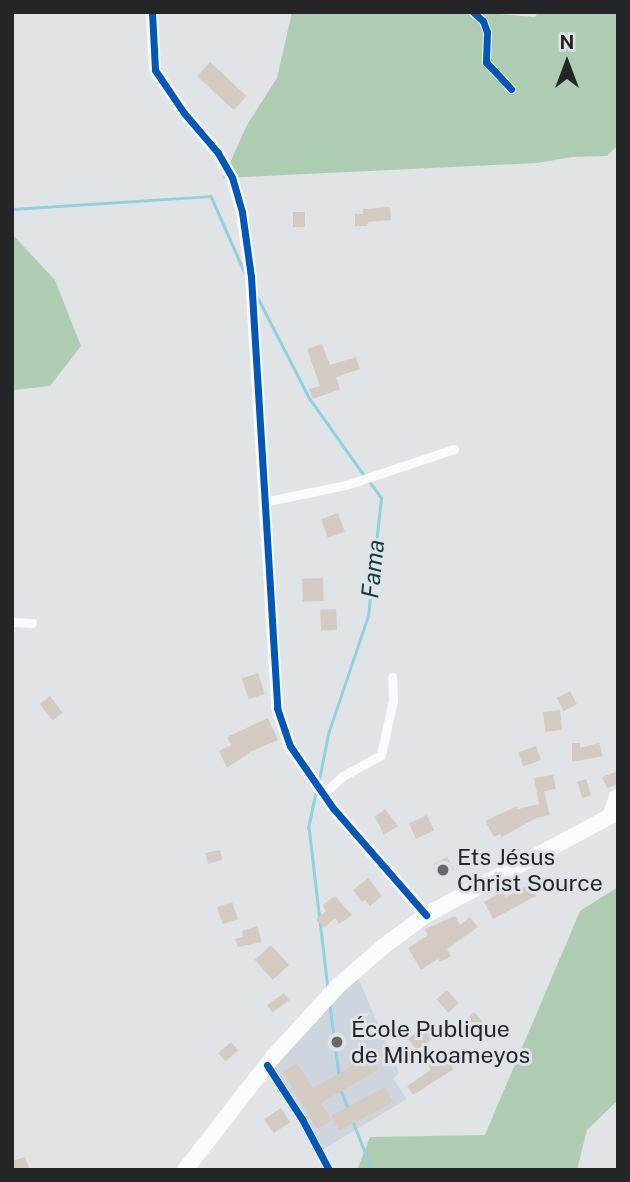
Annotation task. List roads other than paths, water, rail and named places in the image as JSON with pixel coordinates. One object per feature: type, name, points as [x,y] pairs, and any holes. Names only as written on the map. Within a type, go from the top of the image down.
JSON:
[{"type":"highway","points":[[185,1170],[267,1065],[338,986],[384,946],[426,915],[612,814]]},
{"type":"street","points":[[152,12],[155,70],[232,177],[242,212],[251,276],[277,708],[290,746],[323,794],[426,915]]},
{"type":"street","points":[[473,12],[483,21],[487,32],[486,62],[511,89]]},
{"type":"street","points":[[263,502],[346,485],[454,449]]},
{"type":"street","points":[[12,622],[32,623]]},
{"type":"street","points":[[323,794],[343,776],[381,755],[393,700],[392,677]]},
{"type":"street","points":[[612,814],[613,796],[618,793]]},
{"type":"street","points":[[267,1065],[302,1119],[329,1170]]},
{"type":"waterway","name":"Fama","points":[[12,209],[211,196],[245,273]]},
{"type":"waterway","name":"Fama","points":[[258,298],[310,399],[364,475]]},
{"type":"waterway","name":"Fama","points":[[319,780],[328,734],[368,616],[381,498],[368,480]]},
{"type":"waterway","name":"Fama","points":[[316,793],[309,827],[328,988]]},
{"type":"waterway","name":"Fama","points":[[330,1005],[339,1074]]},
{"type":"waterway","name":"Fama","points":[[340,1088],[348,1108]]},
{"type":"waterway","name":"Fama","points":[[353,1121],[372,1170]]},
{"type":"place","name":"Ets Jésus Christ Source","points":[[443,870]]},
{"type":"place","name":"École Publique de Minkoameyos","points":[[337,1042]]}]
